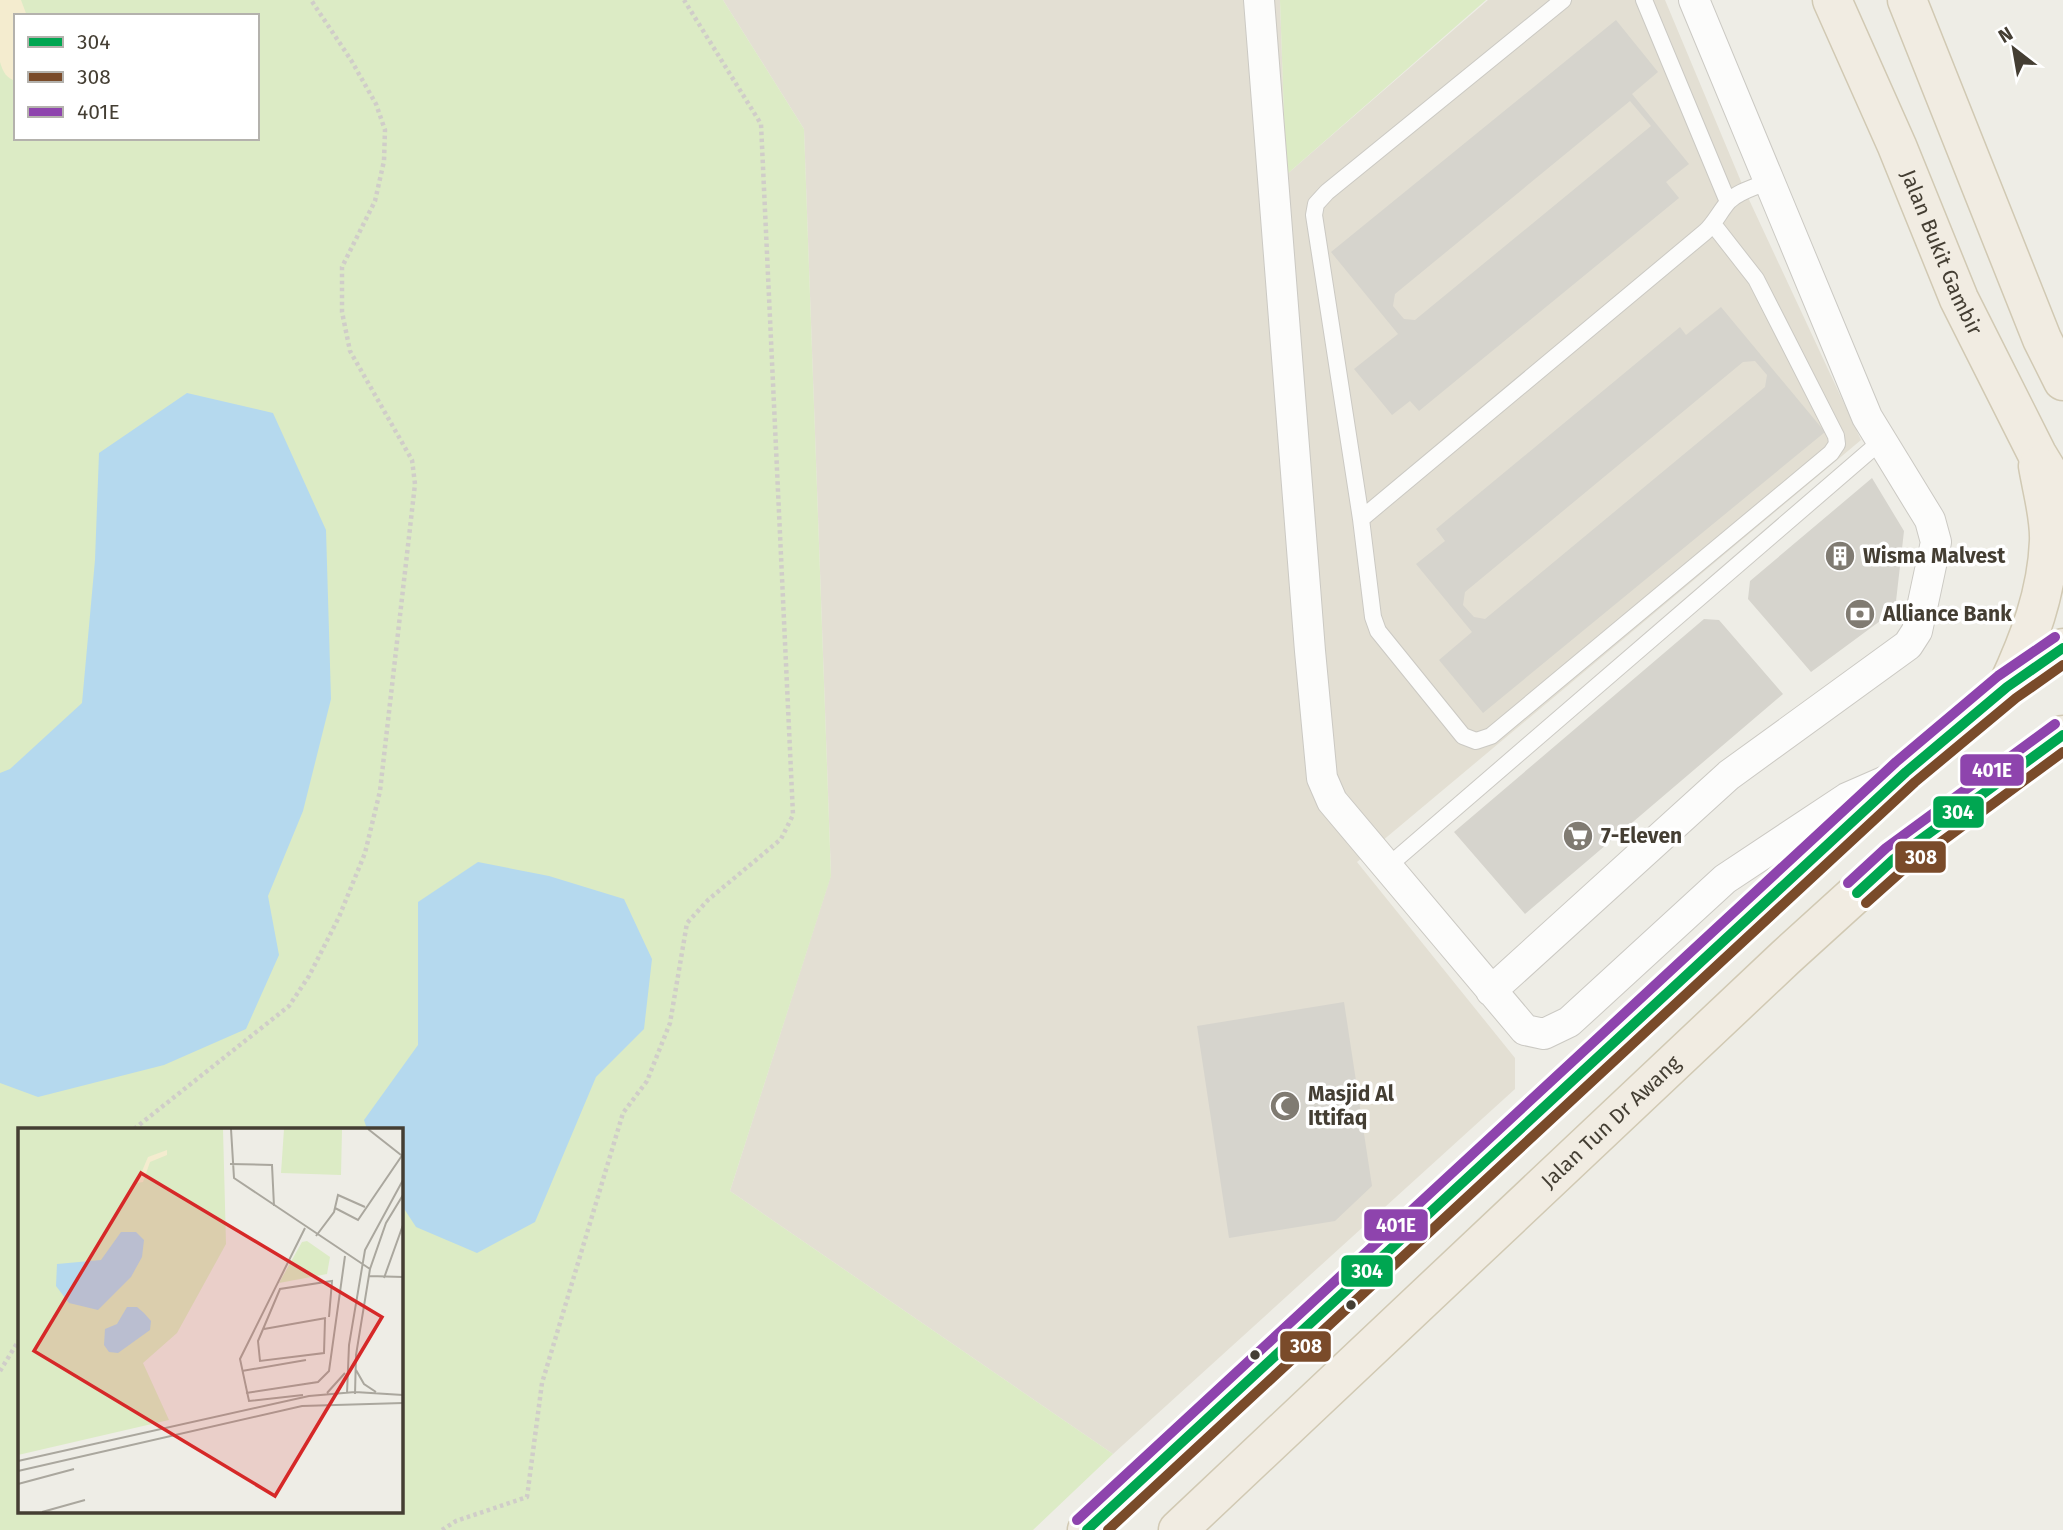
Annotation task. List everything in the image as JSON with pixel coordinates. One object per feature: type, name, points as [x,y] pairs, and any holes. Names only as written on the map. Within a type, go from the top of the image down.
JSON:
[{"type":"main road","name":"Jalan Bukit Gambir","points":[[1832,0],[1959,299],[2036,454],[2063,497]]},
{"type":"main road","points":[[1907,0],[2042,339],[2063,381]]},
{"type":"main road","points":[[2007,687],[2025,649],[2043,594],[2049,539],[2036,454]]},
{"type":"main road","points":[[1087,1530],[1906,772],[2007,687],[2063,648]]},
{"type":"main road","name":"Jalan Tun Dr Awang","points":[[1178,1530],[1786,957],[1884,868],[2063,735]]},
{"type":"street","points":[[1259,0],[1322,778],[1332,801],[1387,867],[1525,1030],[1544,1034],[1569,1022],[1725,879],[1847,798],[1906,772]]},
{"type":"street","points":[[1491,991],[1729,775],[1908,645],[1917,631],[1936,542],[1930,520],[1867,417],[1694,0]]},
{"type":"lane","points":[[1563,0],[1326,192],[1317,204],[1314,215],[1362,519],[1373,617],[1378,631],[1463,736],[1476,741],[1491,736],[1831,453],[1837,444],[1836,436],[1756,279],[1713,224]]},
{"type":"lane","points":[[1644,0],[1728,202]]},
{"type":"lane","points":[[1362,519],[1713,224],[1728,202],[1737,195],[1769,181]]},
{"type":"lane","points":[[1387,867],[1880,442]]},
{"type":"path","points":[[135,1128],[289,1006],[309,976],[340,917],[365,853],[380,791],[415,484],[412,460],[350,351],[342,312],[342,267],[375,201],[384,161],[385,130],[376,104],[351,60],[311,0]]},
{"type":"path","points":[[442,1530],[456,1521],[527,1497],[542,1383],[623,1113],[647,1081],[670,1023],[688,923],[708,900],[781,838],[793,815],[761,124],[684,0]]},
{"type":"path","points":[[0,1371],[18,1342]]},
{"type":"shaded area","points":[[723,0],[1280,0],[1286,175],[1488,0],[1665,0],[1745,191],[1861,440],[1357,862],[1515,1058],[1515,1089],[1113,1454],[730,1191],[831,875],[804,129]]},
{"type":"green space","points":[[0,0],[723,0],[804,129],[831,876],[730,1191],[1113,1454],[1033,1530],[0,1530]]},
{"type":"green space","points":[[1280,0],[1486,0],[1286,175]]},
{"type":"sand","points":[[0,0],[21,0],[26,14],[14,14],[14,80],[5,74],[0,62]]},
{"type":"water","points":[[187,393],[273,413],[326,530],[331,699],[303,811],[268,896],[279,955],[246,1029],[164,1065],[38,1097],[0,1083],[0,773],[10,769],[82,703],[95,560],[99,453]]},
{"type":"water","points":[[478,862],[549,876],[624,899],[652,959],[644,1029],[596,1077],[535,1222],[477,1253],[416,1227],[402,1206],[402,1128],[367,1128],[364,1120],[418,1045],[418,902]]},
{"type":"building","points":[[1616,20],[1658,72],[1632,94],[1689,164],[1666,182],[1679,198],[1419,411],[1410,401],[1392,415],[1354,369],[1398,334],[1331,252]],"holes":[[[1630,101],[1651,126],[1415,320],[1404,319],[1393,306],[1395,294]]]},
{"type":"building","points":[[1721,307],[1825,432],[1483,713],[1439,660],[1472,632],[1416,564],[1445,541],[1436,529],[1680,327],[1686,335]],"holes":[[[1755,361],[1767,375],[1765,387],[1485,619],[1474,617],[1463,605],[1465,592],[1743,362]]]},
{"type":"building","name":"Wisma Malvest","points":[[1872,478],[1904,531],[1895,610],[1811,672],[1748,599],[1750,581]]},
{"type":"building","points":[[1704,619],[1719,620],[1783,694],[1525,914],[1454,832]]},
{"type":"building","name":"Masjid Al Ittifaq","points":[[1344,1002],[1372,1186],[1335,1221],[1229,1238],[1197,1026]]},
{"type":"transit line","name":"401E","points":[[1077,1520],[1896,762],[1998,676],[2055,637]]},
{"type":"transit line","name":"304","points":[[1087,1530],[1906,772],[2007,687],[2063,648]]},
{"type":"transit line","name":"308","points":[[1108,1530],[1915,782],[2016,698],[2063,665]]},
{"type":"transit line","name":"401E","points":[[1848,883],[1886,848],[2055,724]]},
{"type":"transit line","name":"304","points":[[1857,893],[1894,859],[2063,735]]},
{"type":"transit line","name":"308","points":[[1866,903],[1903,870],[2063,752]]},
{"type":"place","name":"Wisma Malvest","points":[[1840,556]]},
{"type":"place","name":"Alliance Bank","points":[[1860,614]]},
{"type":"place","name":"7-Eleven","points":[[1578,836]]},
{"type":"place","name":"Masjid Al Ittifaq","points":[[1285,1106]]}]
